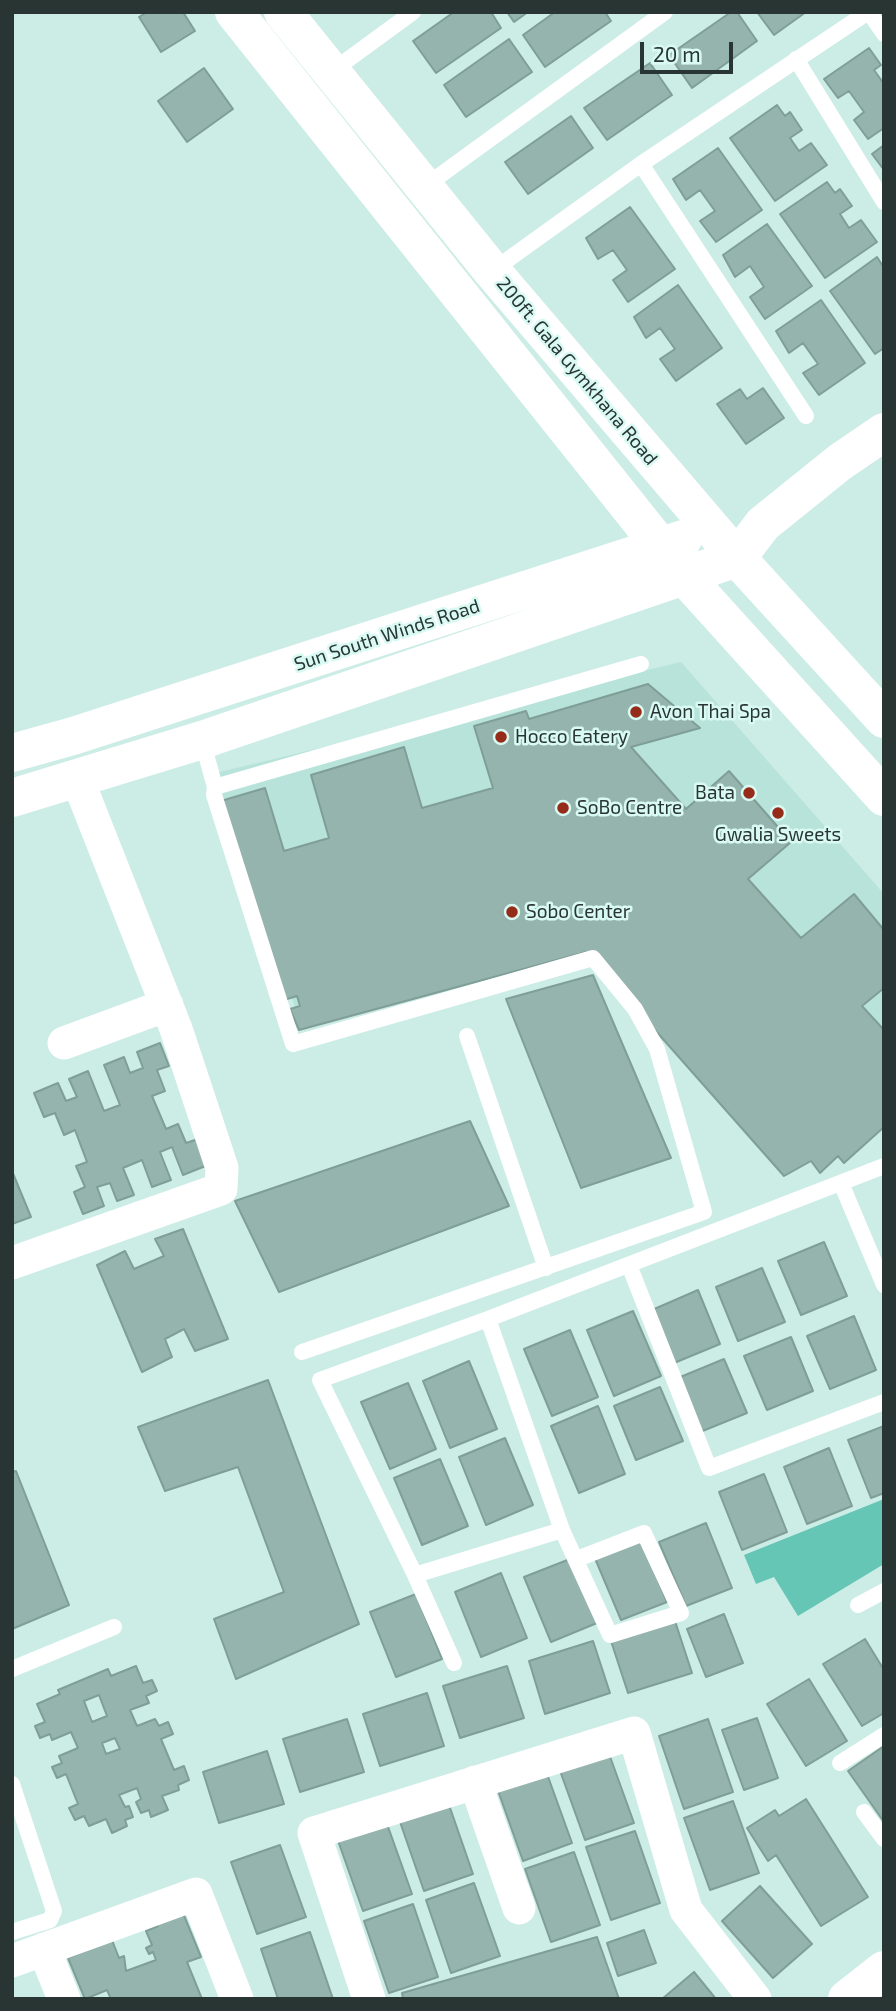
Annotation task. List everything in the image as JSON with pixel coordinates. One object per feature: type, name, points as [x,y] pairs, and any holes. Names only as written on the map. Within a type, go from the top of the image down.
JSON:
[{"type":"street","points":[[234,12],[685,577],[884,797]]},
{"type":"street","name":"200ft. Gala Gymkhana Road","points":[[283,12],[492,271],[725,544],[884,719]]},
{"type":"street","name":"Sun South Winds Road","points":[[12,753],[73,736],[661,546],[725,544],[764,524],[840,462],[884,432]]},
{"type":"street","points":[[12,798],[202,740],[685,577],[725,544]]},
{"type":"street","points":[[12,1263],[221,1189],[222,1168],[167,1005],[77,778]]},
{"type":"street","points":[[64,1044],[167,1005]]},
{"type":"street","points":[[369,1999],[314,1833],[634,1733],[686,1910],[755,1999]]},
{"type":"street","points":[[475,1782],[519,1908]]},
{"type":"street","points":[[12,1961],[195,1894],[237,1999]]},
{"type":"street","points":[[44,1949],[64,1999]]},
{"type":"street","points":[[847,1999],[884,1970]]},
{"type":"lane","points":[[331,72],[414,12]]},
{"type":"lane","points":[[424,187],[665,12]]},
{"type":"lane","points":[[492,271],[641,164],[868,12],[884,34]]},
{"type":"lane","points":[[796,59],[884,202]]},
{"type":"lane","points":[[641,164],[806,416]]},
{"type":"lane","points":[[215,787],[641,664]]},
{"type":"lane","points":[[202,740],[215,787],[214,795],[293,1045],[593,958],[635,1009],[657,1049],[704,1212],[302,1352]]},
{"type":"lane","points":[[467,1036],[546,1268]]},
{"type":"lane","points":[[454,1663],[415,1575],[320,1380],[488,1320],[884,1166]]},
{"type":"lane","points":[[841,1183],[884,1285]]},
{"type":"lane","points":[[629,1265],[709,1468],[884,1402]]},
{"type":"lane","points":[[488,1320],[562,1530],[610,1635],[681,1613],[644,1533],[577,1559]]},
{"type":"lane","points":[[415,1575],[562,1530]]},
{"type":"lane","points":[[858,1605],[884,1591]]},
{"type":"lane","points":[[12,1669],[114,1627]]},
{"type":"lane","points":[[840,1763],[884,1735]]},
{"type":"lane","points":[[12,1784],[54,1911],[50,1920],[12,1932]]},
{"type":"lane","points":[[864,1812],[884,1839]]},
{"type":"shaded area","name":"SoBo Centre","points":[[681,662],[884,894],[884,1106],[604,933],[300,1020],[207,775]]},
{"type":"green space","points":[[884,1499],[884,1564],[798,1616],[774,1577],[756,1584],[744,1555]]},
{"type":"building","points":[[147,12],[183,12],[195,31],[161,52],[139,17]]},
{"type":"building","points":[[454,12],[491,12],[501,28],[436,73],[413,41]]},
{"type":"building","points":[[507,12],[528,12],[514,22]]},
{"type":"building","points":[[555,12],[605,12],[611,21],[545,67],[523,35]]},
{"type":"building","points":[[731,12],[737,12],[757,41],[692,88],[669,55]]},
{"type":"building","points":[[757,12],[806,12],[774,35]]},
{"type":"building","points":[[509,39],[532,72],[466,117],[444,85]]},
{"type":"building","points":[[869,48],[881,65],[874,70],[884,84],[884,128],[868,139],[854,120],[864,112],[849,91],[838,98],[824,79]]},
{"type":"building","points":[[650,63],[672,95],[607,140],[584,108]]},
{"type":"building","points":[[204,68],[233,109],[187,142],[158,101]]},
{"type":"building","points":[[777,105],[785,116],[790,112],[802,130],[790,138],[799,151],[811,143],[827,165],[775,201],[730,138]]},
{"type":"building","points":[[571,116],[593,148],[528,194],[505,162]]},
{"type":"building","points":[[884,145],[884,170],[872,154]]},
{"type":"building","points":[[718,148],[762,210],[716,242],[700,221],[715,211],[700,190],[686,200],[673,179]]},
{"type":"building","points":[[827,182],[835,193],[840,189],[852,206],[840,214],[849,228],[861,220],[877,242],[825,278],[780,214]]},
{"type":"building","points":[[630,207],[675,269],[628,302],[613,280],[627,270],[613,250],[598,259],[586,238]]},
{"type":"building","points":[[767,224],[812,286],[765,319],[750,297],[764,287],[750,266],[735,277],[723,255]]},
{"type":"building","points":[[877,257],[884,268],[884,348],[875,354],[830,291]]},
{"type":"building","points":[[678,285],[722,348],[676,381],[660,359],[675,349],[660,328],[646,338],[634,317]]},
{"type":"building","points":[[821,300],[865,363],[819,395],[803,373],[818,364],[803,343],[789,353],[776,331]]},
{"type":"building","points":[[763,388],[784,418],[746,444],[717,404],[740,389],[747,399]]},
{"type":"building","name":"SoBo Centre","points":[[648,684],[700,728],[631,747],[686,809],[729,771],[791,842],[748,879],[801,938],[854,894],[884,930],[884,988],[862,1006],[884,1030],[884,1127],[844,1163],[838,1156],[820,1173],[811,1161],[784,1176],[586,952],[299,1030],[290,1009],[300,1006],[297,996],[274,1003],[214,803],[265,788],[284,851],[329,838],[311,775],[404,747],[422,808],[493,788],[474,726],[526,711],[529,719]]},
{"type":"building","points":[[593,975],[671,1158],[581,1188],[506,999]]},
{"type":"building","points":[[160,1043],[169,1066],[157,1070],[165,1091],[152,1096],[166,1129],[178,1124],[186,1143],[198,1139],[208,1165],[183,1175],[172,1147],[160,1152],[171,1180],[152,1187],[142,1160],[123,1168],[134,1195],[117,1201],[110,1183],[97,1187],[104,1206],[83,1214],[74,1192],[85,1187],[76,1166],[87,1162],[75,1130],[64,1135],[55,1113],[44,1117],[34,1093],[58,1083],[66,1101],[77,1097],[69,1079],[88,1071],[104,1111],[120,1105],[104,1065],[124,1057],[130,1073],[143,1068],[137,1052]]},
{"type":"building","points":[[470,1121],[509,1206],[279,1292],[235,1201]]},
{"type":"building","points":[[12,1171],[31,1217],[12,1224]]},
{"type":"building","points":[[183,1229],[228,1339],[195,1351],[184,1329],[165,1339],[172,1357],[142,1372],[97,1265],[125,1251],[134,1269],[164,1256],[155,1239]]},
{"type":"building","points":[[824,1242],[847,1296],[801,1315],[778,1261]]},
{"type":"building","points":[[762,1268],[785,1322],[738,1341],[716,1287]]},
{"type":"building","points":[[698,1290],[720,1344],[674,1363],[652,1310]]},
{"type":"building","points":[[633,1311],[661,1376],[614,1396],[587,1330]]},
{"type":"building","points":[[854,1316],[876,1370],[830,1389],[807,1336]]},
{"type":"building","points":[[570,1330],[598,1397],[552,1416],[524,1349]]},
{"type":"building","points":[[791,1337],[813,1391],[767,1410],[744,1356]]},
{"type":"building","points":[[724,1359],[747,1413],[700,1432],[678,1378]]},
{"type":"building","points":[[469,1361],[497,1429],[450,1448],[423,1381]]},
{"type":"building","points":[[268,1380],[359,1624],[236,1679],[214,1619],[284,1592],[238,1467],[165,1491],[138,1427]]},
{"type":"building","points":[[408,1383],[436,1449],[390,1469],[361,1402]]},
{"type":"building","points":[[660,1387],[683,1441],[636,1460],[614,1406]]},
{"type":"building","points":[[598,1406],[625,1474],[579,1493],[551,1426]]},
{"type":"building","points":[[884,1426],[884,1493],[871,1498],[848,1440]]},
{"type":"building","points":[[505,1438],[533,1505],[486,1525],[459,1457]]},
{"type":"building","points":[[829,1448],[852,1506],[807,1524],[784,1467]]},
{"type":"building","points":[[440,1459],[468,1526],[422,1545],[394,1478]]},
{"type":"building","points":[[16,1471],[69,1605],[12,1629],[12,1472]]},
{"type":"building","points":[[764,1474],[787,1532],[742,1550],[719,1492]]},
{"type":"building","points":[[706,1523],[732,1588],[686,1606],[659,1542]]},
{"type":"building","points":[[640,1537],[667,1602],[621,1620],[594,1556]]},
{"type":"building","points":[[570,1559],[597,1623],[551,1642],[524,1577]]},
{"type":"building","points":[[501,1573],[527,1638],[481,1657],[455,1592]]},
{"type":"building","points":[[416,1594],[442,1659],[396,1677],[370,1612]]},
{"type":"building","points":[[724,1614],[743,1663],[706,1677],[687,1629]]},
{"type":"building","points":[[675,1621],[692,1673],[628,1693],[611,1641]]},
{"type":"building","points":[[865,1639],[884,1670],[884,1713],[862,1726],[823,1664]]},
{"type":"building","points":[[593,1641],[610,1693],[545,1714],[529,1661]]},
{"type":"building","points":[[136,1666],[143,1683],[152,1680],[157,1691],[146,1696],[149,1703],[130,1710],[137,1726],[155,1719],[159,1726],[168,1722],[173,1734],[161,1739],[174,1770],[184,1766],[189,1780],[178,1785],[179,1790],[162,1796],[168,1810],[151,1817],[149,1810],[141,1813],[136,1802],[141,1799],[137,1788],[119,1795],[125,1807],[129,1806],[133,1817],[125,1820],[127,1826],[112,1833],[106,1819],[89,1826],[84,1816],[75,1820],[69,1808],[78,1804],[66,1774],[57,1778],[52,1767],[62,1763],[59,1756],[78,1748],[71,1732],[52,1740],[50,1734],[40,1738],[35,1726],[45,1722],[37,1704],[60,1694],[58,1690],[108,1669],[111,1676]],"holes":[[[99,1695],[107,1716],[92,1722],[84,1701]],[[115,1738],[120,1749],[106,1754],[102,1743]]]},
{"type":"building","points":[[507,1666],[524,1718],[460,1738],[443,1686]]},
{"type":"building","points":[[809,1679],[847,1741],[806,1766],[767,1704]]},
{"type":"building","points":[[427,1693],[444,1746],[380,1766],[363,1714]]},
{"type":"building","points":[[757,1718],[778,1778],[744,1790],[722,1730]]},
{"type":"building","points":[[347,1719],[364,1772],[300,1792],[283,1739]]},
{"type":"building","points":[[708,1719],[733,1792],[684,1809],[659,1736]]},
{"type":"building","points":[[884,1746],[884,1822],[848,1771]]},
{"type":"building","points":[[267,1751],[284,1804],[219,1823],[203,1772]]},
{"type":"building","points":[[608,1751],[634,1823],[585,1840],[559,1768]]},
{"type":"building","points":[[546,1771],[572,1843],[523,1861],[497,1788]]},
{"type":"building","points":[[806,1799],[868,1897],[821,1926],[776,1855],[768,1861],[747,1828],[775,1810],[779,1816]]},
{"type":"building","points":[[733,1801],[759,1873],[710,1890],[684,1818]]},
{"type":"building","points":[[448,1802],[473,1874],[424,1891],[399,1819]]},
{"type":"building","points":[[386,1821],[412,1894],[363,1911],[337,1838]]},
{"type":"building","points":[[635,1831],[660,1903],[611,1920],[586,1847]]},
{"type":"building","points":[[280,1845],[306,1917],[257,1934],[231,1862]]},
{"type":"building","points":[[574,1852],[600,1925],[551,1942],[525,1869]]},
{"type":"building","points":[[474,1883],[500,1956],[451,1973],[426,1900]]},
{"type":"building","points":[[760,1886],[812,1944],[773,1978],[722,1921]]},
{"type":"building","points":[[413,1904],[438,1977],[389,1993],[364,1921]]},
{"type":"building","points":[[183,1913],[201,1957],[187,1962],[202,1999],[111,1999],[107,1990],[85,1999],[68,1958],[112,1940],[119,1958],[124,1956],[126,1971],[156,1960],[153,1952],[149,1954],[146,1948],[152,1945],[146,1931],[158,1926],[154,1915]]},
{"type":"building","points":[[644,1930],[656,1963],[618,1976],[607,1943]]},
{"type":"building","points":[[310,1932],[333,1999],[278,1999],[261,1949]]},
{"type":"building","points":[[597,1937],[619,1999],[403,1999],[402,1993]]},
{"type":"building","points":[[694,1972],[716,1999],[662,1999]]},
{"type":"place","name":"Avon Thai Spa","points":[[636,712]]},
{"type":"place","name":"Hocco Eatery","points":[[501,737]]},
{"type":"place","name":"Bata","points":[[749,793]]},
{"type":"place","name":"SoBo Centre","points":[[563,808]]},
{"type":"place","name":"Gwalia Sweets","points":[[778,813]]},
{"type":"place","name":"Sobo Center","points":[[512,912]]}]
